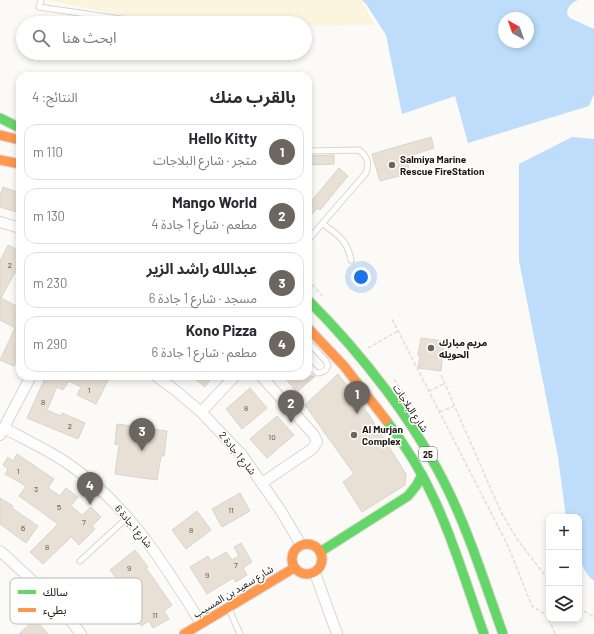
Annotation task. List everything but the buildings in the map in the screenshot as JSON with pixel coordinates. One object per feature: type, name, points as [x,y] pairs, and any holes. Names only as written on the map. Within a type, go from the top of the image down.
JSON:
[{"type":"main road","points":[[0,118],[16,126]]},
{"type":"main road","points":[[0,135],[16,139]]},
{"type":"main road","points":[[3,161],[16,163]]},
{"type":"main road","name":"شارع البلاجات","points":[[312,304],[380,381],[432,460],[461,519],[503,634]]},
{"type":"main road","name":"25","points":[[312,332],[364,390],[399,439],[422,475],[444,522],[484,634]]},
{"type":"main road","points":[[320,552],[408,496],[422,475]]},
{"type":"main road","points":[[408,496],[422,496],[435,500]]},
{"type":"main road","points":[[310,544],[318,548],[320,552],[322,555],[322,563],[315,573],[307,575],[300,573],[294,568],[292,555],[301,545],[310,544]]},
{"type":"main road","name":"شارع سعيد بن المسيب","points":[[184,634],[294,568]]},
{"type":"street","points":[[0,222],[16,227]]},
{"type":"street","points":[[1,430],[29,380]]},
{"type":"street","name":"شارع 1 جادة 2","points":[[161,380],[201,412],[242,455],[282,511],[301,545]]},
{"type":"street","points":[[201,412],[231,380]]},
{"type":"street","points":[[262,483],[312,449],[317,442],[314,435],[265,380]]},
{"type":"street","name":"شارع 1 جادة 6","points":[[1,430],[69,464],[96,486],[128,517],[154,549],[202,623]]},
{"type":"street","points":[[0,551],[30,578]]},
{"type":"street","points":[[315,573],[337,634]]},
{"type":"street","points":[[73,624],[81,634]]},
{"type":"lane","points":[[40,0],[40,7],[101,16]]},
{"type":"lane","points":[[312,151],[359,150],[366,155],[368,165],[366,173],[312,236]]},
{"type":"lane","points":[[323,224],[339,235],[348,249],[350,260]]},
{"type":"lane","points":[[312,299],[325,317]]},
{"type":"lane","points":[[312,346],[326,361],[328,366],[326,370],[321,373],[317,373],[312,369]]},
{"type":"lane","points":[[80,561],[128,517]]},
{"type":"lane","points":[[491,601],[509,634]]},
{"type":"lane","points":[[228,607],[240,634]]},
{"type":"path","points":[[392,319],[508,546],[532,606],[546,615]]},
{"type":"path","points":[[368,348],[398,331]]},
{"type":"path","points":[[441,374],[444,384],[501,512],[517,539],[546,577]]},
{"type":"path","points":[[429,391],[444,384]]},
{"type":"path","points":[[440,412],[454,406]]},
{"type":"path","points":[[582,610],[594,617]]},
{"type":"path","points":[[550,622],[555,634]]},
{"type":"sand","points":[[46,0],[361,0],[375,25],[312,26],[312,16],[125,16]]},
{"type":"water","points":[[362,0],[578,0],[570,5],[567,14],[570,18],[594,29],[594,94],[589,106],[468,143],[455,96],[402,114],[386,35]]},
{"type":"water","points":[[572,137],[594,139],[594,581],[582,565],[582,514],[566,514],[558,457],[519,261],[519,164]]},
{"type":"traffic: fast","points":[[0,118],[16,126]]},
{"type":"traffic: fast","points":[[312,304],[368,366],[421,440],[449,492],[464,527],[503,634]]},
{"type":"traffic: fast","points":[[386,420],[413,459],[435,501],[455,550],[484,634]]},
{"type":"traffic: fast","points":[[320,552],[408,496],[422,475]]},
{"type":"traffic: slow","points":[[0,135],[16,139]]},
{"type":"traffic: slow","points":[[0,160],[16,163]]},
{"type":"traffic: slow","points":[[312,332],[344,366],[386,420]]},
{"type":"traffic: slow","points":[[307,544],[318,548],[322,559],[318,570],[307,574],[296,570],[292,559],[296,548],[307,544]]},
{"type":"traffic: slow","points":[[184,634],[294,568]]},
{"type":"place","name":"Salmiya Marine Rescue FireStation","points":[[392,165]]},
{"type":"place","name":"مريم مبارك الحويله","points":[[431,348]]},
{"type":"place","name":"Hello Kitty","points":[[357,414]]},
{"type":"place","name":"Mango World","points":[[291,423]]},
{"type":"place","name":"Al Murjan Complex","points":[[354,435]]},
{"type":"place","name":"عبدالله راشد الزير","points":[[142,451]]},
{"type":"place","name":"Kono Pizza","points":[[90,505]]}]
